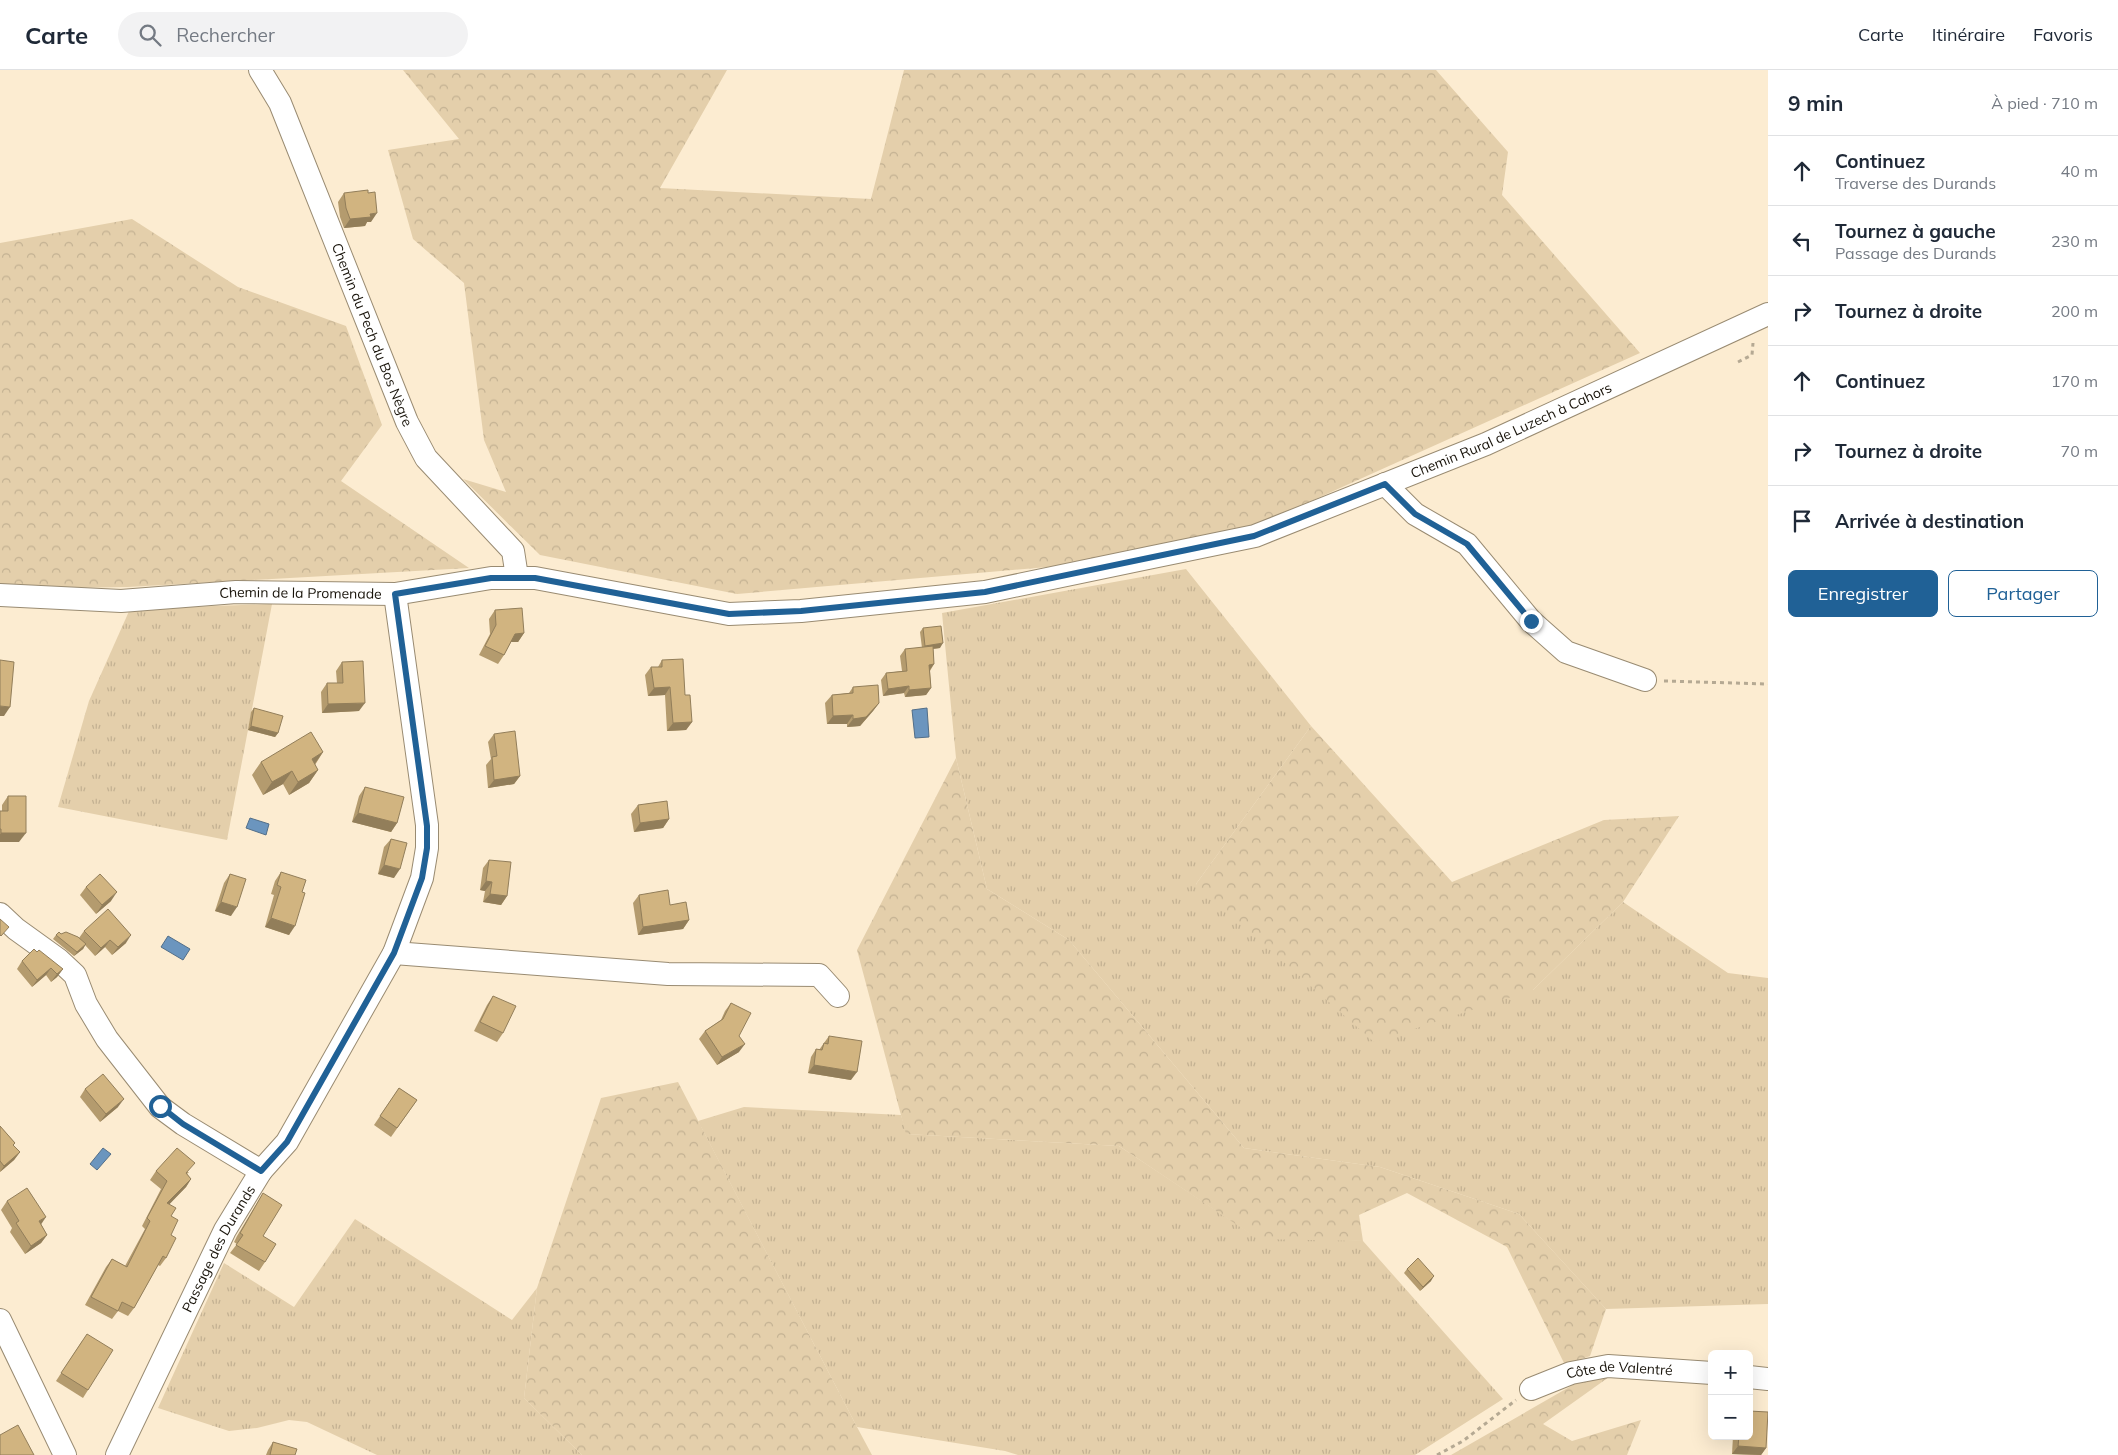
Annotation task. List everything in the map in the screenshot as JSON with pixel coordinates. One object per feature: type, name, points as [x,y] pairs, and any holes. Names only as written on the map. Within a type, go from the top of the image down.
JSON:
[{"type":"street","name":"Chemin du Pech du Bos Nègre","points":[[260,70],[280,103],[407,422],[426,458],[513,551],[517,577]]},
{"type":"street","name":"Chemin Rural de Luzech à Cahors","points":[[926,597],[985,592],[1254,536],[1486,444],[1768,314]]},
{"type":"street","points":[[1385,484],[1415,514],[1467,544],[1531,621],[1566,652],[1645,680]]},
{"type":"street","name":"Chemin de la Promenade","points":[[0,595],[120,601],[236,592],[395,594],[491,578],[517,577],[535,578],[729,614],[801,611],[926,597]]},
{"type":"street","name":"Passage des Durands","points":[[117,1455],[214,1250],[261,1171],[287,1142],[394,953],[422,878],[427,848],[427,826],[395,594]]},
{"type":"street","points":[[0,914],[16,929],[59,960],[75,975],[86,1004],[107,1039],[160,1106],[183,1124],[261,1171]]},
{"type":"street","points":[[394,953],[668,974],[819,975],[838,996]]},
{"type":"street","points":[[0,1320],[66,1455]]},
{"type":"street","name":"Côte de Valentré","points":[[1531,1388],[1571,1373],[1608,1366],[1708,1373]]},
{"type":"street","points":[[1753,1377],[1768,1379]]},
{"type":"path","points":[[1645,680],[1768,684]]},
{"type":"path","points":[[1437,1455],[1463,1441],[1531,1388]]},
{"type":"green space","points":[[403,70],[727,70],[660,188],[871,199],[904,70],[1436,70],[1508,152],[1502,195],[1640,353],[1258,525],[1070,565],[737,594],[540,555],[463,479],[506,492],[484,440],[464,283],[413,239],[388,150],[459,139]]},
{"type":"green space","points":[[132,219],[238,287],[346,326],[382,425],[341,481],[469,568],[128,587],[0,589],[0,243]]},
{"type":"green space","points":[[1186,569],[1311,726],[1196,884],[1533,990],[1623,902],[1728,973],[1768,978],[1768,1304],[1606,1309],[1519,1214],[1380,1167],[1244,1148],[1069,940],[987,889],[956,758],[942,613]]},
{"type":"green space","points":[[272,604],[227,840],[58,807],[89,701],[130,609]]},
{"type":"green space","points":[[1311,726],[1452,882],[1604,820],[1679,816],[1623,902],[1533,990],[1374,1042],[1196,884]]},
{"type":"green space","points":[[956,758],[987,889],[1069,940],[1244,1148],[1380,1167],[1519,1214],[1606,1309],[1590,1356],[1565,1365],[1507,1247],[1407,1193],[1359,1215],[1363,1241],[1258,1239],[1119,1146],[906,1134],[857,950]]},
{"type":"green space","points":[[678,1082],[872,1455],[582,1455],[524,1398],[537,1288],[601,1098]]},
{"type":"green space","points":[[744,1107],[901,1115],[907,1134],[1119,1146],[1250,1233],[1363,1241],[1503,1399],[1415,1455],[1018,1455],[1005,1451],[857,1427],[698,1121]]},
{"type":"green space","points":[[355,1219],[512,1320],[537,1288],[524,1398],[582,1455],[377,1455],[307,1422],[289,1420],[257,1428],[229,1431],[158,1408],[224,1263],[294,1307]]},
{"type":"green space","points":[[1609,1377],[1543,1424],[1572,1441],[1641,1420],[1627,1455],[1451,1455],[1585,1378]]},
{"type":"water","points":[[927,708],[929,737],[915,738],[912,710]]},
{"type":"water","points":[[250,818],[269,824],[266,835],[246,828]]},
{"type":"water","points":[[168,936],[190,949],[183,960],[161,947]]},
{"type":"water","points":[[103,1148],[111,1154],[97,1170],[90,1164]]},
{"type":"building","points":[[368,190],[368,193],[375,192],[377,213],[370,214],[371,217],[350,219],[344,193]]},
{"type":"building","points":[[522,608],[524,633],[515,634],[504,655],[485,646],[496,625],[495,610]]},
{"type":"building","points":[[941,626],[943,643],[925,646],[923,628]]},
{"type":"building","points":[[933,646],[934,664],[929,665],[931,688],[909,690],[909,686],[888,689],[886,673],[907,671],[905,649]]},
{"type":"building","points":[[683,659],[685,695],[690,695],[692,722],[673,723],[670,687],[654,688],[651,667],[662,667],[662,660]]},
{"type":"building","points":[[0,660],[14,662],[10,707],[0,706]]},
{"type":"building","points":[[363,661],[365,703],[328,704],[327,683],[343,683],[342,662]]},
{"type":"building","points":[[878,685],[879,703],[866,717],[853,719],[853,715],[833,716],[832,695],[853,693],[853,687]]},
{"type":"building","points":[[254,708],[283,716],[278,733],[251,726]]},
{"type":"building","points":[[515,731],[520,776],[494,780],[492,757],[497,756],[494,734]]},
{"type":"building","points":[[311,732],[323,752],[312,759],[318,770],[298,782],[292,771],[272,782],[261,762]]},
{"type":"building","points":[[365,787],[404,797],[397,823],[358,813]]},
{"type":"building","points":[[8,796],[26,796],[26,833],[1,833],[0,811],[8,811]]},
{"type":"building","points":[[667,801],[669,819],[640,823],[638,805]]},
{"type":"building","points":[[391,839],[407,843],[400,869],[384,865]]},
{"type":"building","points":[[489,860],[511,862],[507,896],[490,894],[492,882],[486,881]]},
{"type":"building","points":[[281,872],[306,880],[302,892],[305,893],[295,926],[271,918],[281,887],[277,885]]},
{"type":"building","points":[[100,874],[117,892],[102,905],[86,887]]},
{"type":"building","points":[[230,874],[246,879],[237,907],[221,902]]},
{"type":"building","points":[[668,890],[670,905],[686,902],[689,920],[643,927],[639,895]]},
{"type":"building","points":[[108,909],[131,935],[118,947],[110,940],[101,948],[84,931]]},
{"type":"building","points":[[0,919],[9,927],[1,936],[0,935]]},
{"type":"building","points":[[59,932],[61,934],[66,932],[78,937],[86,944],[77,952],[56,935]]},
{"type":"building","points":[[34,949],[37,952],[39,950],[63,969],[57,974],[51,968],[37,980],[22,961]]},
{"type":"building","points":[[493,996],[516,1006],[503,1033],[480,1022]]},
{"type":"building","points":[[731,1003],[751,1013],[739,1036],[745,1044],[722,1057],[705,1031],[723,1019]]},
{"type":"building","points":[[829,1036],[862,1041],[857,1072],[814,1065],[816,1049],[822,1050],[824,1043],[828,1044]]},
{"type":"building","points":[[103,1074],[124,1099],[106,1114],[85,1089]]},
{"type":"building","points":[[399,1088],[417,1100],[397,1128],[380,1116]]},
{"type":"building","points":[[0,1126],[15,1143],[13,1145],[20,1152],[4,1166],[0,1161]]},
{"type":"building","points":[[177,1148],[195,1163],[186,1173],[191,1179],[167,1203],[176,1208],[171,1216],[178,1220],[171,1235],[176,1238],[166,1258],[163,1256],[134,1308],[122,1302],[118,1311],[91,1297],[112,1259],[127,1267],[150,1221],[147,1218],[167,1181],[156,1171]]},
{"type":"building","points":[[27,1188],[46,1217],[39,1221],[47,1235],[31,1246],[16,1223],[19,1221],[7,1201]]},
{"type":"building","points":[[263,1193],[282,1205],[263,1236],[276,1244],[265,1262],[236,1245],[243,1235],[240,1233]]},
{"type":"building","points":[[1418,1258],[1434,1276],[1423,1287],[1407,1269]]},
{"type":"building","points":[[87,1334],[113,1350],[88,1390],[61,1373]]},
{"type":"building","points":[[1753,1411],[1768,1412],[1766,1448],[1738,1446],[1739,1440],[1753,1440]]},
{"type":"building","points":[[18,1425],[34,1455],[0,1455],[0,1435]]},
{"type":"building","points":[[273,1442],[297,1449],[295,1455],[270,1455]]},
{"type":"route","points":[[160,1106],[183,1124],[261,1171],[287,1142],[394,953],[422,878],[427,848],[427,826],[420,766],[395,594],[491,578],[535,578],[729,614],[801,611],[985,592],[1254,536],[1385,484],[1415,514],[1467,544],[1531,621]]}]
